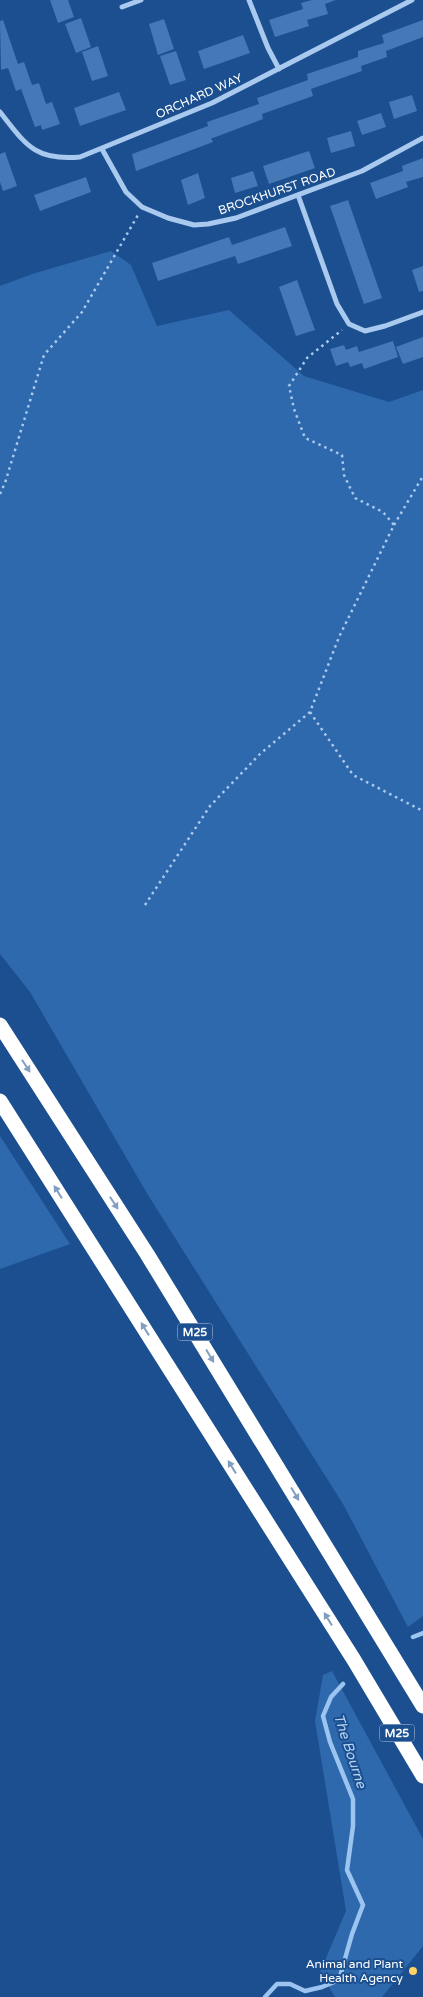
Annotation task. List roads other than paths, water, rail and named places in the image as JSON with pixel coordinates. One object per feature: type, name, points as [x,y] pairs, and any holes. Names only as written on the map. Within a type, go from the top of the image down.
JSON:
[{"type":"highway","name":"M25","points":[[0,1025],[153,1263],[423,1706]]},
{"type":"highway","name":"M25","points":[[0,1101],[354,1660],[423,1776]]},
{"type":"street","points":[[122,7],[141,0]]},
{"type":"street","points":[[249,0],[268,48],[279,69]]},
{"type":"street","name":"ORCHARD WAY","points":[[0,112],[34,151],[46,156],[62,158],[80,157],[212,103],[412,0]]},
{"type":"street","name":"BROCKHURST ROAD","points":[[102,149],[126,192],[142,207],[168,218],[194,225],[236,218],[362,171],[423,138]]},
{"type":"street","points":[[298,195],[337,304],[349,324],[365,331],[423,312]]},
{"type":"waterway","name":"The Bourne","points":[[413,1637],[423,1633]]},
{"type":"waterway","name":"The Bourne","points":[[265,1997],[277,1984],[290,1984],[305,1991],[339,1980],[352,1934],[363,1905],[347,1870],[353,1826],[353,1799],[330,1742],[323,1716],[331,1697],[343,1684]]},
{"type":"place","name":"Animal and Plant Health Agency","points":[[413,1971]]}]
